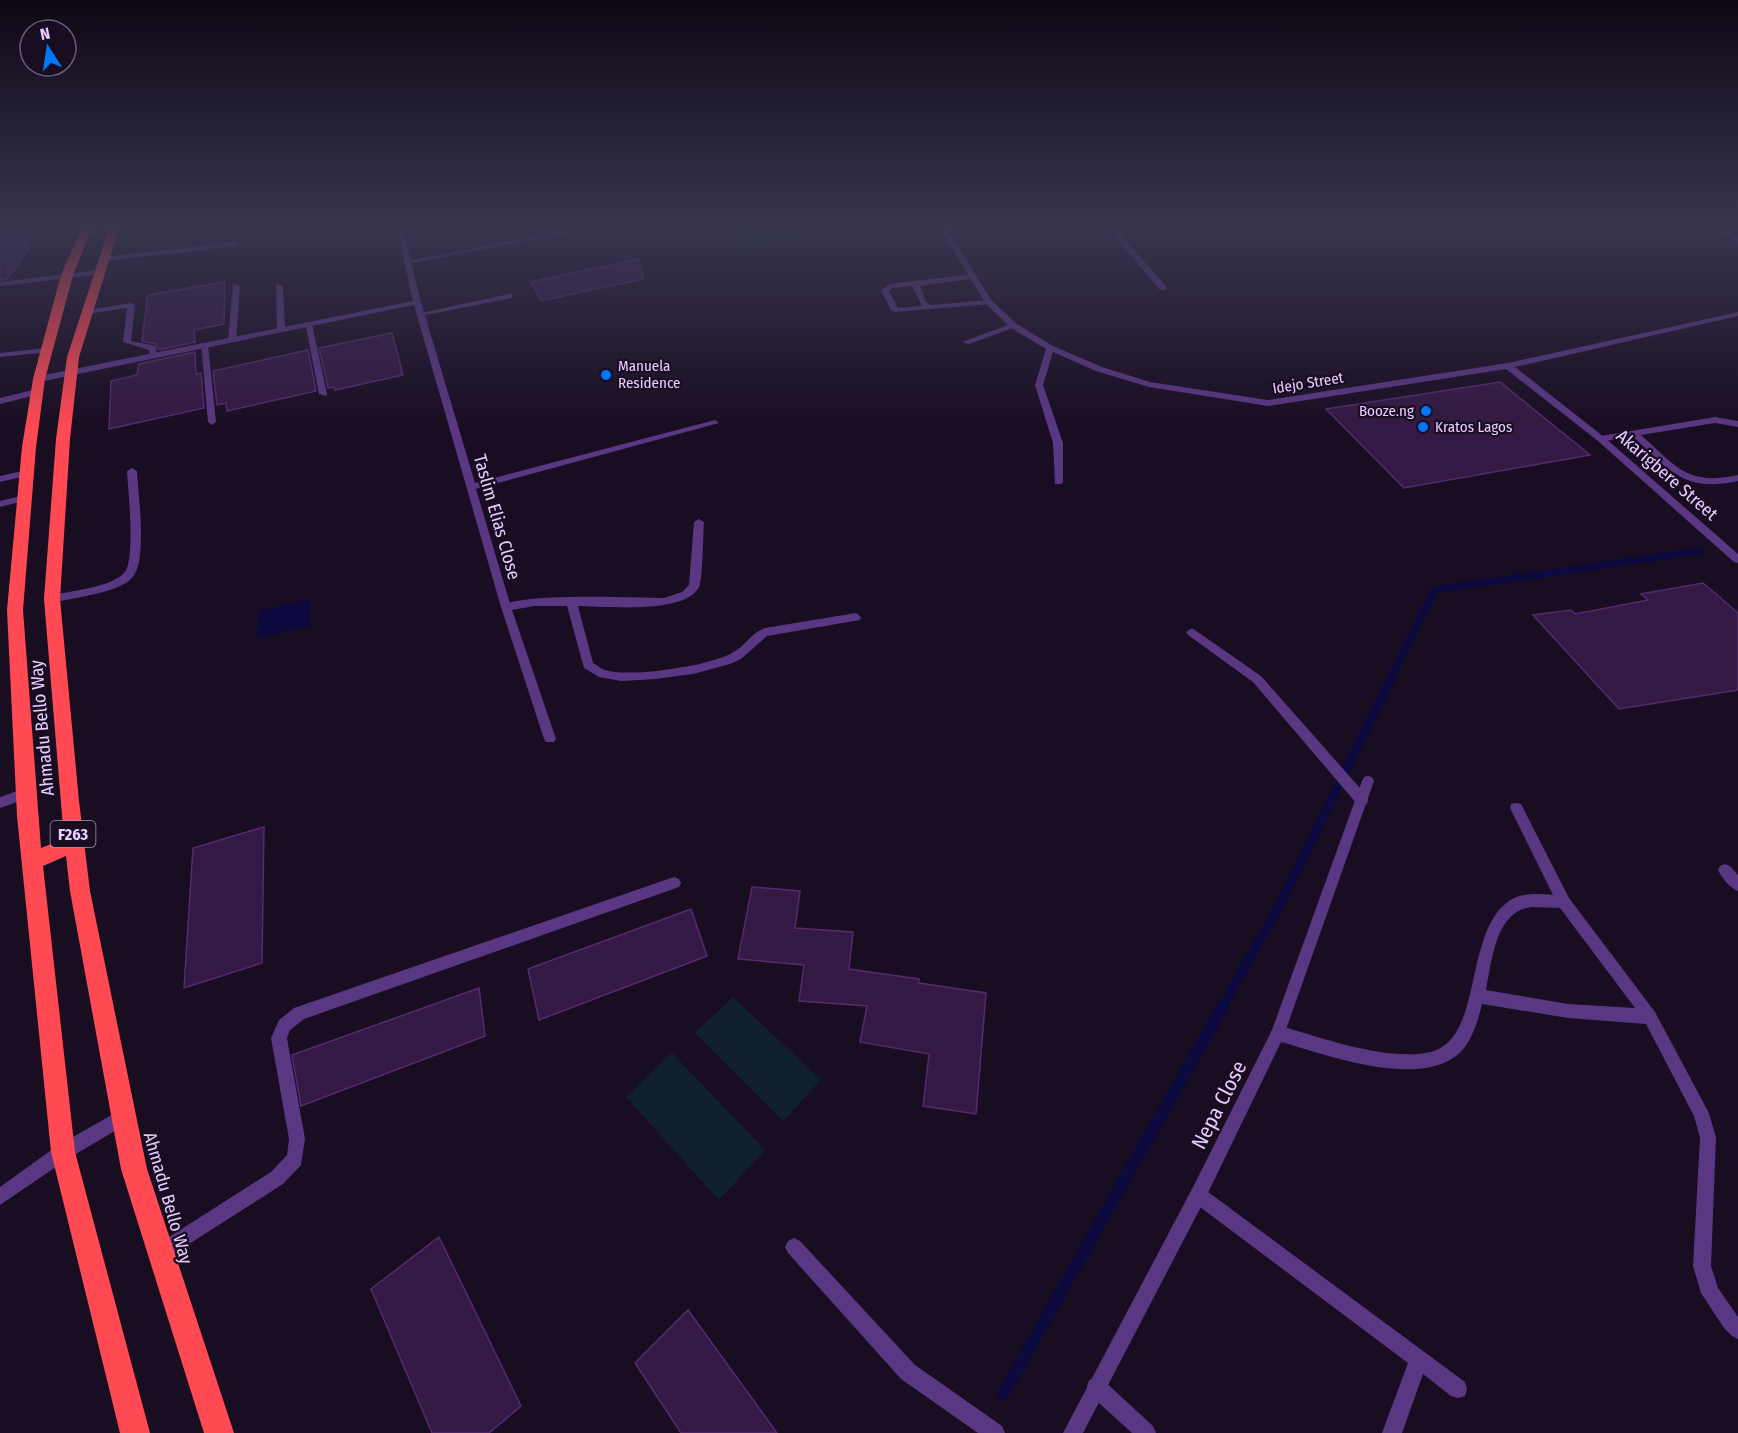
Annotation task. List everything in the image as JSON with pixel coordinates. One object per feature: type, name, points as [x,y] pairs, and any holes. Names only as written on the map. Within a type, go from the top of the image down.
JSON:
[{"type":"highway","name":"Ahmadu Bello Way","points":[[62,292],[38,386],[27,473],[15,610],[26,793],[63,1152],[135,1433]]},
{"type":"highway","name":"Ahmadu Bello Way","points":[[93,292],[71,372],[63,439],[52,599],[74,844],[80,891],[134,1169],[219,1433]]},
{"type":"highway","points":[[32,861],[74,844]]},
{"type":"street","points":[[232,340],[236,292]]},
{"type":"street","points":[[279,292],[281,329]]},
{"type":"street","name":"Taslim Elias Close","points":[[414,292],[506,607],[550,739]]},
{"type":"street","points":[[886,292],[895,310],[989,302]]},
{"type":"street","points":[[918,292],[923,303],[929,308]]},
{"type":"street","name":"Idejo Street","points":[[983,292],[989,302],[1014,326],[1050,348],[1099,369],[1149,384],[1268,403],[1508,366],[1738,314]]},
{"type":"street","points":[[420,314],[509,296]]},
{"type":"street","points":[[0,400],[71,372],[417,302]]},
{"type":"street","points":[[87,312],[131,305],[127,342],[153,348],[154,355]]},
{"type":"street","points":[[308,324],[323,394]]},
{"type":"street","points":[[966,342],[1014,326]]},
{"type":"street","points":[[204,345],[212,422]]},
{"type":"street","points":[[1050,348],[1039,385],[1058,443],[1058,482]]},
{"type":"street","points":[[0,355],[46,350]]},
{"type":"street","name":"Akarigbere Street","points":[[1508,366],[1601,439],[1738,560]]},
{"type":"street","points":[[1601,439],[1715,420],[1738,424]]},
{"type":"street","points":[[471,487],[715,423]]},
{"type":"street","points":[[1635,434],[1681,473],[1693,479],[1707,483],[1738,478]]},
{"type":"street","points":[[52,599],[117,581],[129,575],[133,569],[135,543],[132,471]]},
{"type":"street","points":[[0,479],[27,473]]},
{"type":"street","points":[[0,504],[25,498]]},
{"type":"street","points":[[506,607],[534,602],[664,602],[686,595],[694,586],[699,522]]},
{"type":"street","points":[[571,601],[588,665],[596,672],[610,675],[651,675],[710,666],[737,656],[755,638],[765,632],[856,617]]},
{"type":"street","points":[[1192,632],[1257,679],[1362,800]]},
{"type":"street","name":"Nepa Close","points":[[1073,1433],[1198,1195],[1278,1033],[1368,781]]},
{"type":"street","points":[[0,802],[26,793]]},
{"type":"street","points":[[1516,807],[1564,902],[1650,1017],[1701,1113],[1708,1138],[1702,1266],[1710,1293],[1738,1330]]},
{"type":"street","points":[[1725,870],[1738,885]]},
{"type":"street","points":[[161,1252],[277,1178],[295,1159],[297,1139],[279,1038],[284,1024],[299,1013],[674,883]]},
{"type":"street","points":[[1278,1033],[1375,1057],[1432,1060],[1449,1053],[1464,1035],[1478,996],[1490,941],[1504,912],[1516,904],[1531,900],[1564,902]]},
{"type":"street","points":[[1478,996],[1569,1011],[1650,1017]]},
{"type":"street","points":[[0,1197],[63,1152],[124,1116]]},
{"type":"street","points":[[1198,1195],[1458,1389]]},
{"type":"street","points":[[794,1247],[908,1371],[995,1433]]},
{"type":"street","points":[[1392,1433],[1419,1359]]},
{"type":"street","points":[[1096,1387],[1146,1433]]},
{"type":"shaded area","points":[[310,599],[310,626],[257,638],[259,611]]},
{"type":"shaded area","points":[[733,997],[821,1080],[783,1121],[695,1033]]},
{"type":"shaded area","points":[[672,1053],[765,1150],[719,1200],[626,1097]]},
{"type":"building","points":[[167,292],[225,292],[224,324],[194,330],[195,342],[159,350],[156,344],[142,341],[148,295]]},
{"type":"building","points":[[536,292],[583,292],[541,301]]},
{"type":"building","points":[[392,333],[403,375],[335,390],[334,387],[328,388],[319,348]]},
{"type":"building","points":[[308,350],[316,391],[227,411],[226,403],[217,405],[213,371]]},
{"type":"building","points":[[195,352],[196,374],[201,373],[204,408],[109,429],[111,381],[137,375],[139,364]]},
{"type":"building","points":[[1500,382],[1590,455],[1404,488],[1326,409]]},
{"type":"building","points":[[1703,583],[1738,613],[1738,690],[1619,709],[1533,615],[1571,610],[1575,614],[1648,600],[1641,594]]},
{"type":"building","points":[[264,827],[262,963],[184,988],[193,848]]},
{"type":"building","points":[[752,887],[800,891],[795,928],[853,932],[849,969],[919,979],[919,983],[986,993],[976,1114],[923,1106],[929,1054],[860,1042],[867,1006],[799,1001],[804,965],[738,959]]},
{"type":"building","points":[[691,909],[707,956],[539,1020],[528,969]]},
{"type":"building","points":[[479,988],[485,1036],[301,1106],[292,1055]]},
{"type":"building","points":[[439,1237],[521,1406],[489,1433],[432,1433],[371,1289]]},
{"type":"building","points":[[688,1310],[777,1433],[681,1433],[635,1363]]},
{"type":"waterway","points":[[1391,677],[1434,590],[1699,551]]},
{"type":"waterway","points":[[1222,1007],[1278,908],[1392,676]]},
{"type":"waterway","points":[[1003,1394],[1223,1006]]},
{"type":"place","name":"Manuela Residence","points":[[606,375]]},
{"type":"place","name":"Booze.ng","points":[[1426,411]]},
{"type":"place","name":"Kratos Lagos","points":[[1423,427]]}]
